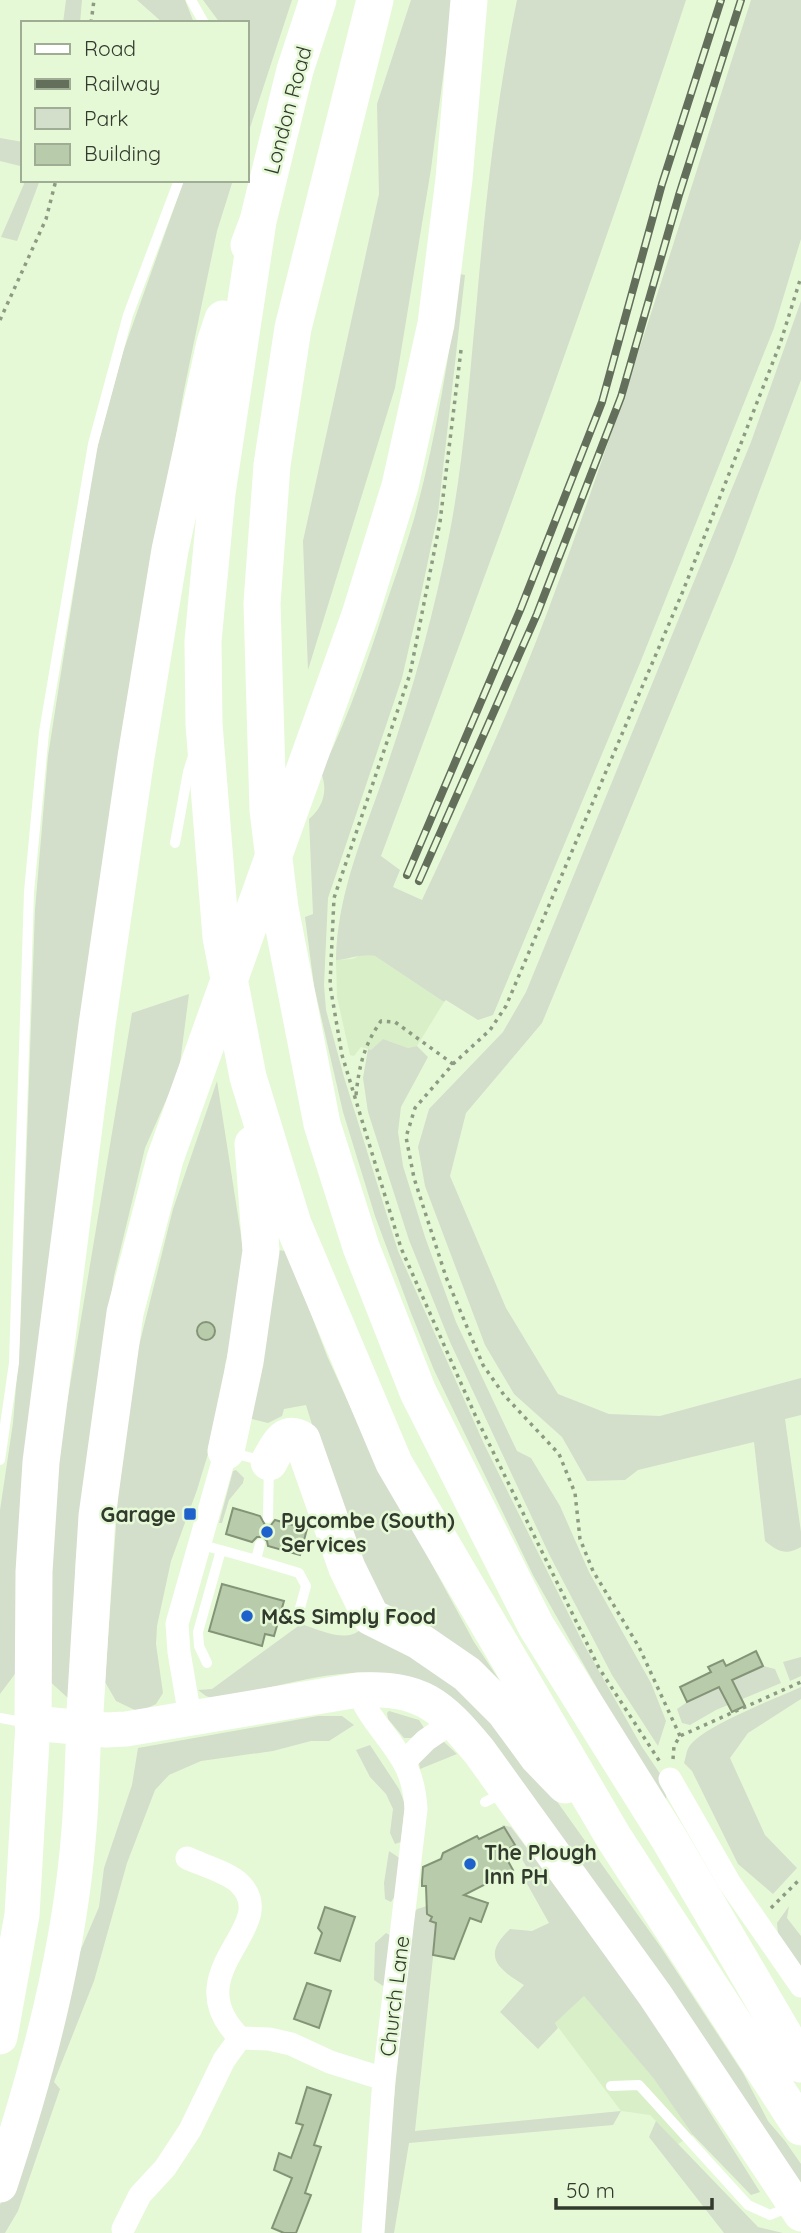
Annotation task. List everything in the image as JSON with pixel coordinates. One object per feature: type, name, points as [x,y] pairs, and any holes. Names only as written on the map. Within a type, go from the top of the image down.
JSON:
[{"type":"highway","name":"London Road","points":[[258,221],[295,69],[318,0]]},
{"type":"highway","points":[[375,0],[293,328],[272,465],[262,603],[268,810],[280,908],[322,1124],[361,1247],[418,1392],[536,1626],[668,1837],[801,2064]]},
{"type":"highway","points":[[84,1728],[97,1516],[125,1313],[165,1160],[352,639],[400,486],[436,324],[454,179],[469,0]]},
{"type":"highway","points":[[258,221],[217,493],[204,641],[204,724],[221,937],[248,1077],[293,1224],[394,1463],[614,1838],[801,2127]]},
{"type":"highway","points":[[16,1721],[34,1572],[41,1462],[97,1026],[136,757],[170,550],[215,343],[258,221]]},
{"type":"highway","points":[[226,1451],[245,1362],[261,1251],[248,1077]]},
{"type":"highway","points":[[269,1462],[281,1440],[287,1436],[302,1440],[347,1568],[371,1617],[419,1641],[467,1674],[505,1712],[538,1757],[614,1838]]},
{"type":"main road","points":[[0,2036],[22,1915],[16,1721],[126,1729],[358,1689],[387,1689],[411,1693],[435,1705],[454,1721],[497,1796],[655,1995],[798,2209]]},
{"type":"main road","points":[[0,2185],[19,2128],[45,2029],[67,1925],[79,1831],[84,1728]]},
{"type":"street","points":[[190,1717],[180,1664],[177,1624],[226,1451]]},
{"type":"street","name":"Church Lane","points":[[358,1689],[363,1704],[404,1762],[414,1788],[416,1809],[384,2079],[373,2233]]},
{"type":"street","points":[[404,1762],[426,1740],[454,1721]]},
{"type":"street","points":[[670,1779],[729,1882],[801,1986]]},
{"type":"street","points":[[187,1858],[238,1881],[247,1892],[251,1905],[250,1918],[218,1978],[222,2013],[230,2028],[240,2038],[269,2039],[290,2044],[330,2062],[384,2079]]},
{"type":"street","points":[[123,2229],[140,2195],[166,2168],[190,2130],[224,2060],[240,2038]]},
{"type":"lane","points":[[191,0],[203,21]]},
{"type":"lane","points":[[0,1460],[15,1363],[29,892],[44,732],[93,444],[128,315],[177,182]]},
{"type":"lane","points":[[175,843],[188,772],[204,724]]},
{"type":"lane","points":[[226,1451],[269,1462],[268,1518]]},
{"type":"lane","points":[[199,1544],[299,1573],[306,1586],[300,1608]]},
{"type":"lane","points":[[256,1560],[260,1544]]},
{"type":"lane","points":[[207,1663],[198,1632],[221,1550]]},
{"type":"lane","points":[[611,2086],[639,2085],[748,2205],[770,2216],[798,2209]]},
{"type":"path","points":[[91,21],[94,0]]},
{"type":"path","points":[[0,320],[46,219],[55,182]]},
{"type":"path","points":[[680,1736],[639,1647],[593,1571],[580,1539],[575,1493],[559,1454],[504,1395],[483,1364],[446,1277],[414,1178],[406,1137],[415,1108],[453,1064],[490,1030],[506,1006],[684,591],[780,344],[801,277]]},
{"type":"path","points":[[462,345],[440,522],[410,674],[334,898],[330,985],[342,1055],[401,1248],[476,1417],[599,1668],[670,1779]]},
{"type":"path","points":[[355,1100],[359,1065],[368,1039],[380,1021],[395,1022],[453,1064]]},
{"type":"path","points":[[670,1779],[674,1746],[680,1736],[801,1682]]},
{"type":"path","points":[[757,1922],[801,1878]]},
{"type":"shaded area","points":[[364,954],[375,956],[444,1002],[417,1046],[408,1048],[383,1039],[371,1050],[361,1047],[354,1056],[350,1055],[337,997],[336,960],[352,959]]},
{"type":"shaded area","points":[[584,1996],[654,2079],[693,2135],[678,2144],[650,2115],[621,2111],[555,2023]]},
{"type":"green space","points":[[66,0],[82,0],[80,21],[63,21]]},
{"type":"green space","points":[[137,0],[185,0],[193,21],[161,21]]},
{"type":"green space","points":[[203,0],[292,0],[248,134],[248,21],[219,21]]},
{"type":"green space","points":[[411,0],[453,0],[431,169],[395,388],[308,670],[303,541],[379,194],[377,104]]},
{"type":"green space","points":[[517,0],[686,0],[576,323],[381,856],[400,870],[393,887],[422,900],[533,650],[628,385],[751,0],[801,0],[801,239],[774,328],[640,663],[493,1015],[478,1020],[446,1000],[444,1002],[375,956],[336,960],[341,910],[347,885],[414,679],[450,531],[466,420],[492,154]]},
{"type":"green space","points":[[0,138],[21,142],[21,170],[20,166],[0,161]]},
{"type":"green space","points":[[39,182],[17,241],[1,237],[24,184]]},
{"type":"green space","points":[[183,182],[232,182],[217,231],[184,390],[126,718],[15,1674],[0,1694],[0,1510],[13,1423],[20,1339],[35,910],[48,756],[95,456],[123,352]]},
{"type":"green space","points":[[460,274],[465,275],[438,513],[402,678],[328,898],[324,985],[326,1010],[398,1251],[484,1444],[583,1643],[642,1747],[667,1784],[666,1802],[632,1750],[533,1575],[434,1370],[375,1216],[343,1112],[314,986],[305,917],[313,914],[309,819],[323,798],[321,773],[363,672],[414,519],[441,398]]},
{"type":"green space","points":[[801,301],[801,380],[734,559],[542,1023],[466,1113],[450,1176],[506,1308],[558,1394],[609,1414],[660,1416],[801,1378],[801,1415],[785,1419],[801,1547],[786,1552],[765,1541],[754,1442],[638,1470],[625,1480],[587,1481],[562,1437],[514,1394],[485,1345],[425,1186],[418,1147],[429,1109],[503,1032],[526,992],[751,442]]},
{"type":"green space","points":[[189,994],[179,1071],[145,1148],[114,1276],[76,1555],[70,1700],[45,1677],[49,1569],[60,1445],[132,1013]]},
{"type":"green space","points":[[383,1039],[408,1048],[417,1046],[428,1057],[401,1107],[398,1132],[403,1166],[425,1237],[456,1322],[517,1451],[531,1458],[560,1506],[589,1572],[651,1683],[666,1721],[658,1746],[612,1675],[549,1554],[450,1342],[409,1240],[368,1112],[363,1078],[368,1049],[371,1050]]},
{"type":"green space","points":[[217,1081],[245,1261],[241,1299],[225,1365],[221,1411],[197,1490],[171,1561],[157,1626],[156,1644],[163,1693],[156,1704],[139,1712],[116,1701],[105,1682],[120,1468],[132,1374],[173,1209]]},
{"type":"green space","points":[[276,1250],[287,1251],[327,1356],[371,1452],[474,1642],[500,1681],[379,1609],[345,1532],[306,1405],[284,1409],[282,1416],[268,1423],[244,1417]]},
{"type":"green space","points":[[236,1470],[244,1478],[243,1483],[229,1500],[222,1523],[219,1523],[233,1471]]},
{"type":"green space","points":[[301,1624],[340,1635],[355,1633],[361,1629],[441,1670],[506,1730],[660,1946],[743,2073],[768,2121],[801,2164],[801,2193],[400,1675],[378,1672],[332,1675],[217,1700],[198,1690],[212,1689]]},
{"type":"green space","points":[[801,1657],[801,1676],[790,1681],[783,1662]]},
{"type":"green space","points":[[763,1666],[775,1669],[781,1683],[716,1710],[690,1725],[682,1723],[677,1709]]},
{"type":"green space","points":[[801,1687],[801,1699],[748,1733],[730,1758],[765,1835],[797,1868],[773,1894],[738,1864],[692,1771],[684,1763],[689,1747],[708,1731]]},
{"type":"green space","points":[[389,1711],[419,1720],[424,1728],[411,1738],[404,1738],[388,1719]]},
{"type":"green space","points":[[318,1716],[342,1716],[354,1725],[329,1741],[311,1741],[273,1751],[201,1761],[169,1775],[155,1790],[127,1863],[94,1981],[54,2082],[60,2089],[18,2211],[5,2233],[0,2233],[0,2205],[69,1977],[99,1907],[104,1868],[132,1785],[138,1748]]},
{"type":"green space","points":[[444,1742],[457,1754],[420,1769],[419,1763],[432,1744]]},
{"type":"green space","points":[[370,1745],[399,1789],[405,1804],[401,1842],[395,1844],[390,1833],[393,1809],[386,1794],[370,1777],[356,1750]]},
{"type":"green space","points":[[502,1825],[511,1827],[629,1984],[760,2192],[751,2195],[693,2135],[654,2079],[584,1996],[555,2023],[558,2028],[538,2049],[500,2012],[524,1985],[500,1967],[496,1961],[496,1947],[510,1929],[532,1931],[549,1923],[526,1882],[530,1873]]},
{"type":"green space","points":[[389,1851],[401,1859],[395,1896],[391,1902],[385,1899],[384,1883]]},
{"type":"green space","points":[[427,1906],[427,1914],[432,1917],[430,1921],[438,1924],[415,2131],[621,2111],[613,2125],[409,2143],[394,2233],[380,2233],[413,1914],[417,1909]]},
{"type":"green space","points":[[789,1906],[787,1918],[801,1936],[801,1970],[778,1935],[777,1923]]},
{"type":"green space","points":[[386,1933],[392,1936],[388,1980],[383,1986],[374,1980],[375,1943]]},
{"type":"green space","points":[[656,2121],[758,2227],[783,2233],[724,2233],[649,2137]]},
{"type":"building","points":[[206,1322],[212,1325],[215,1331],[212,1337],[206,1340],[200,1337],[197,1331],[200,1325]]},
{"type":"building","name":"Pycombe (South) Services","points":[[233,1508],[260,1516],[265,1525],[271,1525],[275,1520],[307,1529],[300,1555],[268,1546],[263,1537],[257,1537],[252,1542],[226,1534]]},
{"type":"building","name":"M&S Simply Food","points":[[222,1584],[284,1601],[274,1636],[265,1634],[262,1646],[209,1631]]},
{"type":"building","points":[[756,1651],[763,1666],[732,1680],[745,1706],[732,1712],[719,1687],[687,1702],[680,1687],[711,1672],[708,1667],[723,1660],[726,1666]]},
{"type":"building","points":[[504,1827],[515,1845],[503,1852],[513,1870],[464,1895],[488,1903],[481,1922],[470,1918],[454,1959],[433,1955],[436,1923],[430,1921],[432,1917],[427,1914],[426,1886],[422,1886],[423,1867],[441,1859],[443,1853],[477,1836],[479,1839]]},
{"type":"building","points":[[325,1907],[355,1917],[340,1961],[315,1953],[322,1933],[318,1928]]},
{"type":"building","points":[[307,1983],[331,1991],[319,2028],[294,2019]]},
{"type":"building","points":[[307,2087],[331,2095],[314,2145],[321,2147],[305,2193],[311,2195],[296,2233],[284,2233],[272,2228],[292,2178],[274,2170],[279,2153],[291,2158],[303,2125],[296,2123]]},
{"type":"railway","points":[[407,875],[521,608],[602,402],[662,184],[721,0]]},
{"type":"railway","points":[[419,881],[537,614],[621,397],[679,195],[741,0]]},
{"type":"place","name":"Garage","points":[[190,1514]]},
{"type":"place","name":"Pycombe (South) Services","points":[[267,1532]]},
{"type":"place","name":"M&S Simply Food","points":[[247,1616]]},
{"type":"place","name":"The Plough Inn PH","points":[[470,1864]]}]
